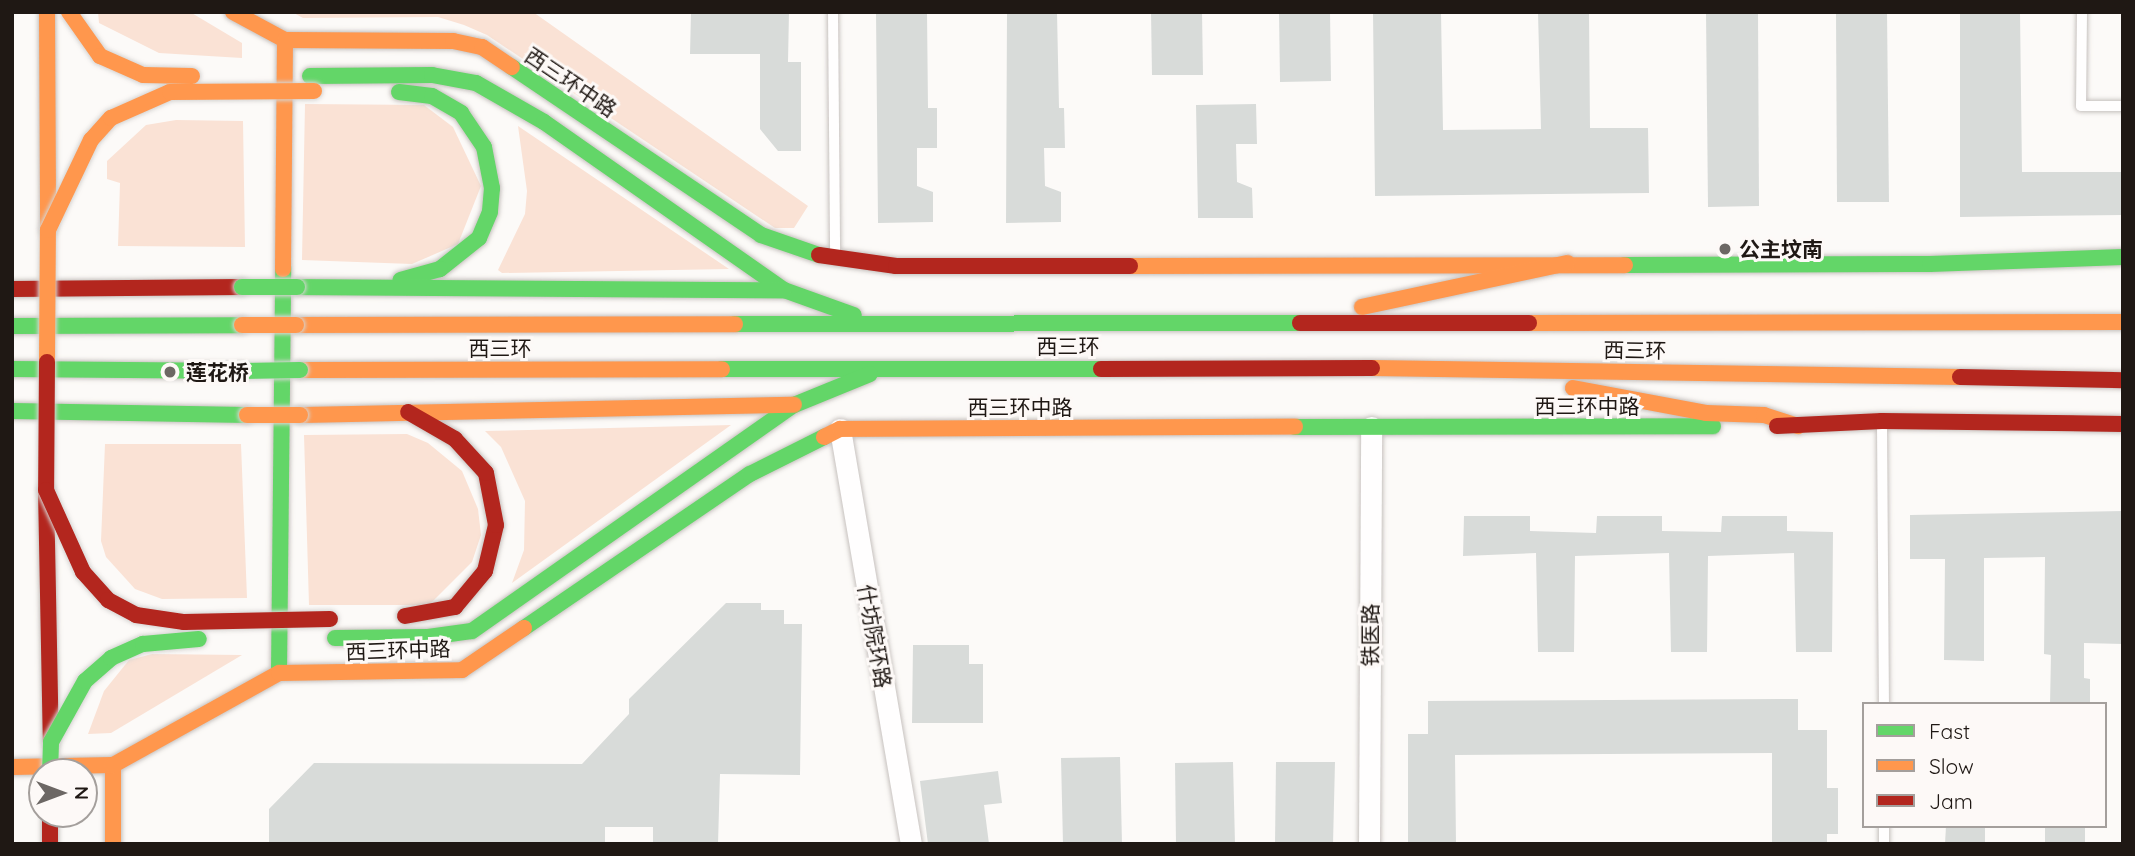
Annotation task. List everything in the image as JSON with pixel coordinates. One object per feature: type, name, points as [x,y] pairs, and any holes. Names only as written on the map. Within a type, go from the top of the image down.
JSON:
[{"type":"main road","points":[[47,12],[46,490],[50,758]]},
{"type":"main road","points":[[69,12],[100,57],[143,75],[312,83],[384,90],[432,96],[461,113],[484,147],[492,188],[490,212],[479,238],[440,269],[371,288]]},
{"type":"main road","name":"西三环中路","points":[[233,12],[285,40],[453,41],[482,47],[761,235],[835,261],[896,267],[1930,264],[2123,257]]},
{"type":"main road","points":[[279,673],[285,40]]},
{"type":"main road","points":[[48,230],[91,140],[111,118],[135,105],[170,92],[432,75],[476,83],[544,122],[784,290],[879,323]]},
{"type":"main road","points":[[1292,322],[1567,263]]},
{"type":"main road","points":[[12,289],[297,287],[784,290]]},
{"type":"main road","name":"西三环","points":[[12,326],[1292,322],[1962,326],[2123,322]]},
{"type":"main road","points":[[328,638],[428,638],[472,631],[794,405],[888,367]]},
{"type":"main road","name":"西三环","points":[[12,369],[241,371],[888,367],[1465,368],[2123,380]]},
{"type":"main road","points":[[1465,368],[1706,413],[1764,415],[1798,426]]},
{"type":"main road","points":[[12,411],[300,415],[794,405]]},
{"type":"main road","points":[[385,617],[427,615],[455,607],[485,571],[496,525],[486,473],[455,439],[408,412]]},
{"type":"main road","name":"西三环中路","points":[[12,767],[113,765],[279,673],[462,670],[750,474],[839,429],[1798,426],[1882,421],[2123,424]]},
{"type":"main road","points":[[46,490],[83,572],[108,600],[136,615],[184,622],[337,619]]},
{"type":"main road","points":[[255,639],[295,638]]},
{"type":"main road","points":[[51,742],[85,681],[111,658],[143,644],[228,639]]},
{"type":"main road","points":[[113,765],[113,844]]},
{"type":"street","name":"铁医路","points":[[1369,844],[1371,427]]},
{"type":"street","name":"什坊院环路","points":[[839,429],[911,844]]},
{"type":"lane","points":[[833,12],[835,261]]},
{"type":"lane","points":[[2082,12],[2081,106],[2123,106]]},
{"type":"lane","points":[[1882,421],[1884,702]]},
{"type":"shaded area","points":[[98,12],[190,12],[242,43],[242,58],[159,53],[99,23]]},
{"type":"shaded area","points":[[292,12],[533,12],[808,206],[794,228],[775,228],[487,35],[464,25],[438,17],[303,18]]},
{"type":"shaded area","points":[[305,104],[424,105],[453,127],[481,186],[458,244],[412,264],[302,260]]},
{"type":"shaded area","points":[[176,120],[243,121],[245,247],[118,246],[120,183],[107,179],[107,161],[146,125]]},
{"type":"shaded area","points":[[518,126],[729,269],[502,273],[498,270],[525,214],[527,191]]},
{"type":"shaded area","points":[[731,425],[512,583],[524,550],[525,501],[501,447],[485,431]]},
{"type":"shaded area","points":[[407,434],[428,443],[462,471],[478,509],[481,535],[472,562],[429,605],[309,605],[304,435]]},
{"type":"shaded area","points":[[105,444],[241,444],[247,598],[162,599],[135,589],[106,557],[101,541]]},
{"type":"shaded area","points":[[152,654],[242,655],[111,733],[88,734],[104,691],[129,660]]},
{"type":"building","points":[[691,12],[789,12],[788,62],[801,62],[801,151],[778,151],[760,129],[760,54],[690,54]]},
{"type":"building","points":[[876,12],[927,12],[928,108],[937,108],[937,148],[917,148],[917,186],[933,192],[933,222],[878,223]]},
{"type":"building","points":[[1007,12],[1057,12],[1059,108],[1064,108],[1065,148],[1044,148],[1045,186],[1061,192],[1061,222],[1006,223]]},
{"type":"building","points":[[1151,12],[1202,12],[1203,75],[1152,75]]},
{"type":"building","points":[[1279,12],[1330,12],[1331,81],[1280,82]]},
{"type":"building","points":[[1373,12],[1441,12],[1443,130],[1541,129],[1538,12],[1589,12],[1590,128],[1648,128],[1649,193],[1375,196]]},
{"type":"building","points":[[1706,12],[1758,12],[1759,206],[1708,207]]},
{"type":"building","points":[[1836,12],[1887,12],[1889,202],[1837,202]]},
{"type":"building","points":[[1960,12],[2020,12],[2022,172],[2123,172],[2123,215],[1960,217]]},
{"type":"building","points":[[1256,104],[1257,144],[1236,144],[1237,182],[1252,188],[1253,218],[1198,218],[1196,105]]},
{"type":"building","points":[[2123,511],[2123,644],[2084,643],[2084,678],[2090,679],[2090,702],[2050,702],[2051,655],[2044,654],[2045,557],[1984,558],[1984,661],[1944,660],[1945,559],[1910,559],[1910,515]]},
{"type":"building","points":[[1464,516],[1530,516],[1530,531],[1596,533],[1597,516],[1662,516],[1662,531],[1721,532],[1722,516],[1787,516],[1787,531],[1833,532],[1832,652],[1796,652],[1794,553],[1708,556],[1707,652],[1671,652],[1669,553],[1575,556],[1574,652],[1538,652],[1536,553],[1463,556]]},
{"type":"building","points":[[726,603],[761,603],[761,610],[784,610],[784,624],[802,624],[800,775],[720,774],[718,844],[653,844],[653,827],[605,827],[605,844],[269,844],[269,809],[314,763],[582,764],[629,714],[629,699]]},
{"type":"building","points":[[913,645],[969,645],[969,664],[983,664],[983,723],[912,723]]},
{"type":"building","points":[[1798,699],[1798,730],[1827,730],[1827,788],[1838,788],[1838,834],[1827,834],[1827,844],[1772,844],[1772,753],[1455,755],[1456,844],[1408,844],[1408,734],[1428,734],[1428,701]]},
{"type":"building","points":[[1120,757],[1122,844],[1063,844],[1061,758]]},
{"type":"building","points":[[1233,762],[1235,844],[1176,844],[1175,763]]},
{"type":"building","points":[[1276,762],[1335,762],[1333,844],[1275,844]]},
{"type":"building","points":[[998,771],[1002,803],[984,805],[989,844],[928,844],[920,781]]},
{"type":"building","points":[[1946,828],[1985,828],[1985,844],[1945,844]]},
{"type":"building","points":[[2045,828],[2085,828],[2085,844],[2045,844]]},
{"type":"traffic: fast","points":[[512,67],[761,235],[819,255]]},
{"type":"traffic: fast","points":[[310,76],[432,75],[476,83],[544,122],[784,290],[854,315]]},
{"type":"traffic: fast","points":[[399,92],[432,96],[461,113],[484,147],[492,188],[490,212],[479,238],[440,269],[400,280]]},
{"type":"traffic: fast","points":[[1625,265],[1930,264],[2123,257]]},
{"type":"traffic: fast","points":[[279,673],[283,269]]},
{"type":"traffic: fast","points":[[242,287],[297,287]]},
{"type":"traffic: fast","points":[[297,287],[784,290]]},
{"type":"traffic: fast","points":[[735,324],[1300,323]]},
{"type":"traffic: fast","points":[[12,326],[242,325]]},
{"type":"traffic: fast","points":[[12,369],[241,371]]},
{"type":"traffic: fast","points":[[722,369],[1101,369]]},
{"type":"traffic: fast","points":[[241,371],[300,370]]},
{"type":"traffic: fast","points":[[335,638],[428,637],[472,631],[794,405],[870,374]]},
{"type":"traffic: fast","points":[[12,411],[247,415]]},
{"type":"traffic: fast","points":[[1295,427],[1713,426]]},
{"type":"traffic: fast","points":[[524,628],[750,474],[824,437]]},
{"type":"traffic: fast","points":[[50,758],[51,742],[85,681],[111,658],[143,644],[199,639]]},
{"type":"traffic: slow","points":[[47,12],[48,230]]},
{"type":"traffic: slow","points":[[69,12],[100,56],[143,75],[192,76]]},
{"type":"traffic: slow","points":[[233,12],[285,40],[453,41],[482,47],[512,67]]},
{"type":"traffic: slow","points":[[283,269],[285,40]]},
{"type":"traffic: slow","points":[[47,362],[48,230],[91,140],[111,118],[170,92],[314,91]]},
{"type":"traffic: slow","points":[[1362,307],[1567,263]]},
{"type":"traffic: slow","points":[[1130,266],[1625,265]]},
{"type":"traffic: slow","points":[[1529,323],[2123,322]]},
{"type":"traffic: slow","points":[[296,325],[735,324]]},
{"type":"traffic: slow","points":[[242,325],[296,325]]},
{"type":"traffic: slow","points":[[1372,368],[1960,377]]},
{"type":"traffic: slow","points":[[300,370],[722,369]]},
{"type":"traffic: slow","points":[[1573,388],[1706,413],[1764,415],[1798,426]]},
{"type":"traffic: slow","points":[[300,415],[794,405]]},
{"type":"traffic: slow","points":[[247,415],[300,415]]},
{"type":"traffic: slow","points":[[824,437],[840,429],[1295,427]]},
{"type":"traffic: slow","points":[[12,767],[113,765],[279,673],[462,670],[524,628]]},
{"type":"traffic: slow","points":[[113,765],[113,844]]},
{"type":"traffic: jam","points":[[819,255],[896,266],[1130,266]]},
{"type":"traffic: jam","points":[[12,289],[242,287]]},
{"type":"traffic: jam","points":[[1300,323],[1529,323]]},
{"type":"traffic: jam","points":[[47,362],[46,490],[83,572],[108,600],[136,615],[184,622],[330,619]]},
{"type":"traffic: jam","points":[[1101,369],[1372,368]]},
{"type":"traffic: jam","points":[[1960,377],[2123,380]]},
{"type":"traffic: jam","points":[[405,616],[455,607],[485,571],[496,525],[486,473],[455,439],[408,412]]},
{"type":"traffic: jam","points":[[1777,426],[1882,421],[2123,424]]},
{"type":"traffic: jam","points":[[46,490],[51,742]]},
{"type":"traffic: jam","points":[[50,828],[50,844]]},
{"type":"place","name":"公主坟南","points":[[1725,249]]},
{"type":"place","name":"莲花桥","points":[[170,372]]}]
